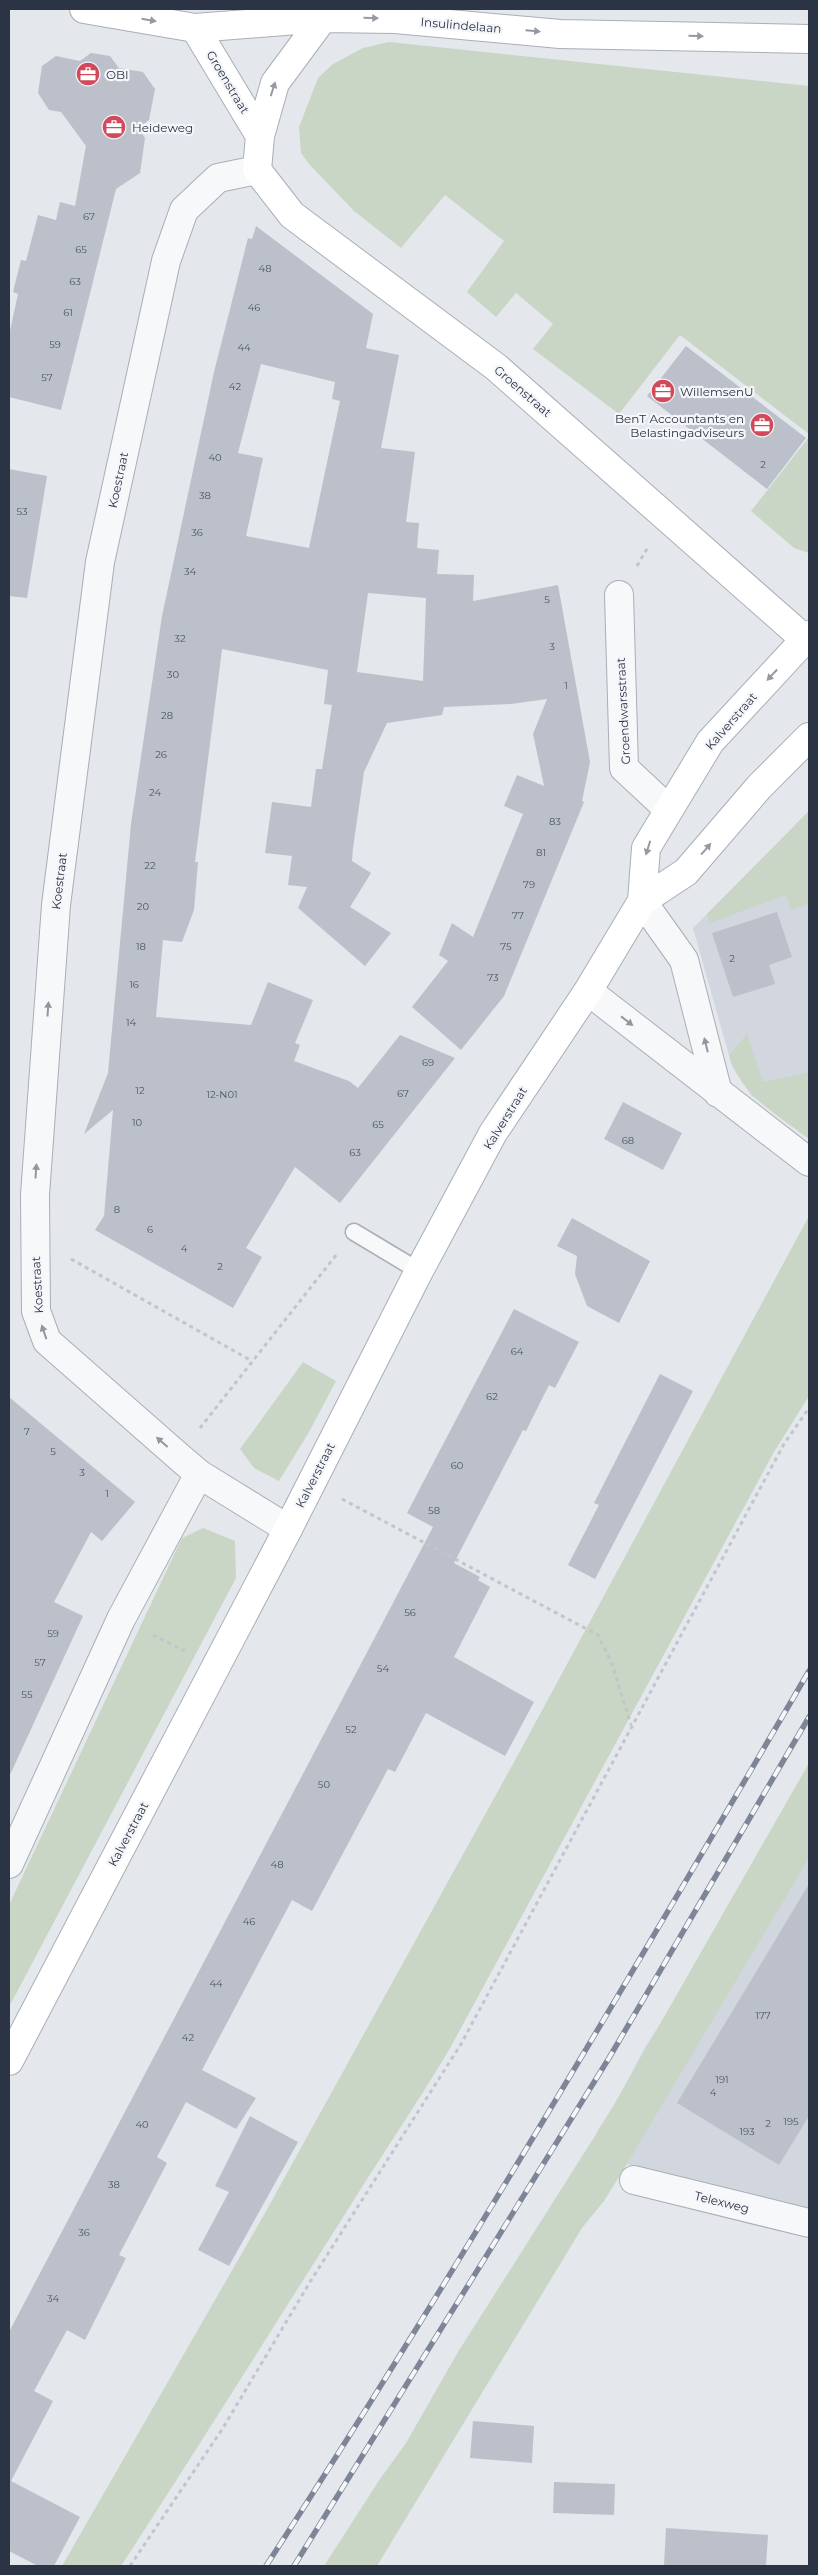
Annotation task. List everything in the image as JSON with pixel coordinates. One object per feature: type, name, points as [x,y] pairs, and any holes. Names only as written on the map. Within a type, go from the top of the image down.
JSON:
[{"type":"street","name":"Insulindelaan","points":[[84,9],[195,28],[323,18],[395,18],[560,34],[809,39]]},
{"type":"street","name":"Groenstraat","points":[[323,18],[275,83],[260,136],[257,170],[292,215],[496,367],[808,639]]},
{"type":"street","name":"Groenstraat","points":[[195,28],[260,136]]},
{"type":"street","name":"Koestraat","points":[[257,170],[218,178],[184,210],[166,261],[100,562],[56,905],[34,1195],[36,1311],[47,1341],[178,1456],[199,1474],[288,1529]]},
{"type":"street","name":"Groendwarsstraat","points":[[618,595],[624,768],[668,810]]},
{"type":"street","name":"Kalverstraat","points":[[642,901],[646,848],[710,742],[808,639]]},
{"type":"street","name":"Kalverstraat","points":[[9,2061],[288,1529],[418,1271],[494,1133],[588,992],[642,901],[686,872],[759,787],[809,738]]},
{"type":"street","points":[[642,901],[684,960],[718,1093]]},
{"type":"street","points":[[588,992],[809,1162]]},
{"type":"street","points":[[9,1864],[121,1619],[199,1474]]},
{"type":"street","name":"Telexweg","points":[[634,2180],[809,2223]]},
{"type":"lane","points":[[354,1232],[418,1271]]},
{"type":"path","points":[[618,595],[666,517]]},
{"type":"path","points":[[178,1456],[354,1232]]},
{"type":"path","points":[[35,1239],[252,1361]]},
{"type":"path","points":[[130,2566],[223,2428],[310,2282],[461,2044],[784,1444],[809,1408]]},
{"type":"path","points":[[311,1483],[598,1635],[612,1664],[631,1726]]},
{"type":"path","points":[[121,1619],[216,1667]]},
{"type":"shaded area","points":[[809,811],[809,1139],[751,1095],[732,1066],[693,928]]},
{"type":"shaded area","points":[[809,1791],[809,2213],[627,2164],[632,2154],[596,2133],[619,2097],[644,2049]]},
{"type":"green space","points":[[389,42],[809,86],[809,434],[680,335],[619,414],[533,349],[553,324],[516,293],[496,317],[467,292],[504,241],[445,195],[401,248],[354,211],[309,164],[301,153],[299,127],[318,78],[333,64],[363,48]]},
{"type":"green space","points":[[809,437],[809,553],[794,548],[751,511]]},
{"type":"green space","points":[[809,811],[809,904],[791,910],[786,895],[710,923],[707,914]]},
{"type":"green space","points":[[747,1034],[763,1082],[809,1072],[809,1139],[761,1103],[742,1082],[734,1069],[729,1055]]},
{"type":"green space","points":[[809,1216],[809,1396],[774,1452],[449,2050],[121,2566],[62,2566],[265,2213],[519,1753]]},
{"type":"green space","points":[[303,1362],[336,1381],[309,1432],[279,1481],[254,1468],[240,1449]]},
{"type":"green space","points":[[203,1528],[235,1541],[236,1578],[9,2007],[9,1905],[182,1538]]},
{"type":"green space","points":[[809,1763],[809,1858],[627,2164],[604,2201],[582,2228],[377,2566],[324,2566],[380,2479],[406,2443],[458,2352],[607,2117]]},
{"type":"building","points":[[91,53],[110,56],[119,68],[143,72],[155,89],[149,120],[138,128],[145,138],[140,173],[116,189],[61,410],[9,397],[9,335],[18,294],[13,292],[21,260],[26,261],[38,215],[56,220],[60,202],[75,206],[86,146],[61,112],[49,110],[38,93],[42,66],[56,56],[80,61]]},
{"type":"building","points":[[256,226],[373,314],[366,348],[399,355],[381,448],[415,452],[406,522],[419,523],[417,548],[439,550],[437,574],[474,575],[473,601],[558,585],[590,762],[582,801],[584,802],[504,996],[461,1050],[412,1007],[448,961],[439,955],[452,923],[473,937],[523,814],[504,806],[517,775],[544,786],[533,734],[547,699],[511,704],[444,707],[442,715],[387,723],[364,772],[353,848],[352,861],[371,873],[350,907],[391,933],[365,966],[298,908],[307,887],[288,885],[292,856],[265,853],[272,802],[311,807],[316,769],[322,769],[332,705],[324,704],[328,670],[222,649],[195,862],[198,862],[194,910],[182,942],[163,940],[156,1017],[251,1025],[268,982],[313,1000],[295,1043],[300,1045],[294,1061],[349,1081],[358,1088],[400,1035],[455,1058],[340,1203],[295,1167],[246,1248],[262,1257],[233,1308],[95,1230],[104,1216],[113,1110],[84,1134],[108,1073],[131,824],[162,616],[214,372],[248,238],[252,239]],"holes":[[[261,364],[335,382],[332,399],[340,401],[309,548],[246,536],[263,458],[238,453]],[[368,593],[426,598],[423,681],[357,672]]]},
{"type":"building","points":[[686,346],[806,438],[767,489],[647,396]]},
{"type":"building","points":[[9,469],[47,476],[27,598],[9,596]]},
{"type":"building","points":[[777,912],[792,957],[769,965],[775,984],[733,997],[712,933]]},
{"type":"building","points":[[623,1102],[682,1133],[663,1170],[604,1139]]},
{"type":"building","points":[[572,1218],[650,1261],[619,1323],[587,1306],[575,1274],[577,1256],[557,1246]]},
{"type":"building","points":[[514,1309],[579,1342],[555,1388],[549,1385],[526,1431],[523,1430],[454,1563],[480,1577],[478,1580],[490,1587],[454,1657],[534,1702],[505,1756],[426,1713],[395,1772],[388,1769],[312,1911],[292,1900],[202,2070],[256,2098],[236,2129],[186,2102],[157,2157],[167,2163],[119,2255],[126,2258],[85,2340],[67,2330],[34,2391],[53,2401],[11,2481],[80,2517],[54,2566],[38,2566],[9,2551],[9,2332],[433,1527],[407,1513]]},
{"type":"building","points":[[660,1374],[693,1391],[595,1579],[568,1565],[599,1505],[594,1503]]},
{"type":"building","points":[[9,1397],[135,1502],[102,1541],[91,1532],[54,1602],[83,1616],[9,1777]]},
{"type":"building","points":[[809,1884],[809,2116],[779,2165],[677,2103]]},
{"type":"building","points":[[250,2116],[298,2142],[229,2266],[198,2250],[229,2192],[215,2186]]},
{"type":"building","points":[[473,2421],[534,2426],[532,2463],[470,2458]]},
{"type":"building","points":[[554,2482],[615,2484],[614,2515],[553,2513]]},
{"type":"building","points":[[666,2528],[768,2535],[766,2566],[664,2566]]},
{"type":"railway","points":[[266,2566],[337,2456],[543,2122],[809,1671]]},
{"type":"railway","points":[[294,2566],[609,2058],[809,1717]]},
{"type":"place","name":"OBI","points":[[88,74]]},
{"type":"place","name":"Heideweg","points":[[114,127]]},
{"type":"place","name":"WillemsenU","points":[[663,391]]},
{"type":"place","name":"BenT Accountants en Belastingadviseurs","points":[[762,425]]}]
